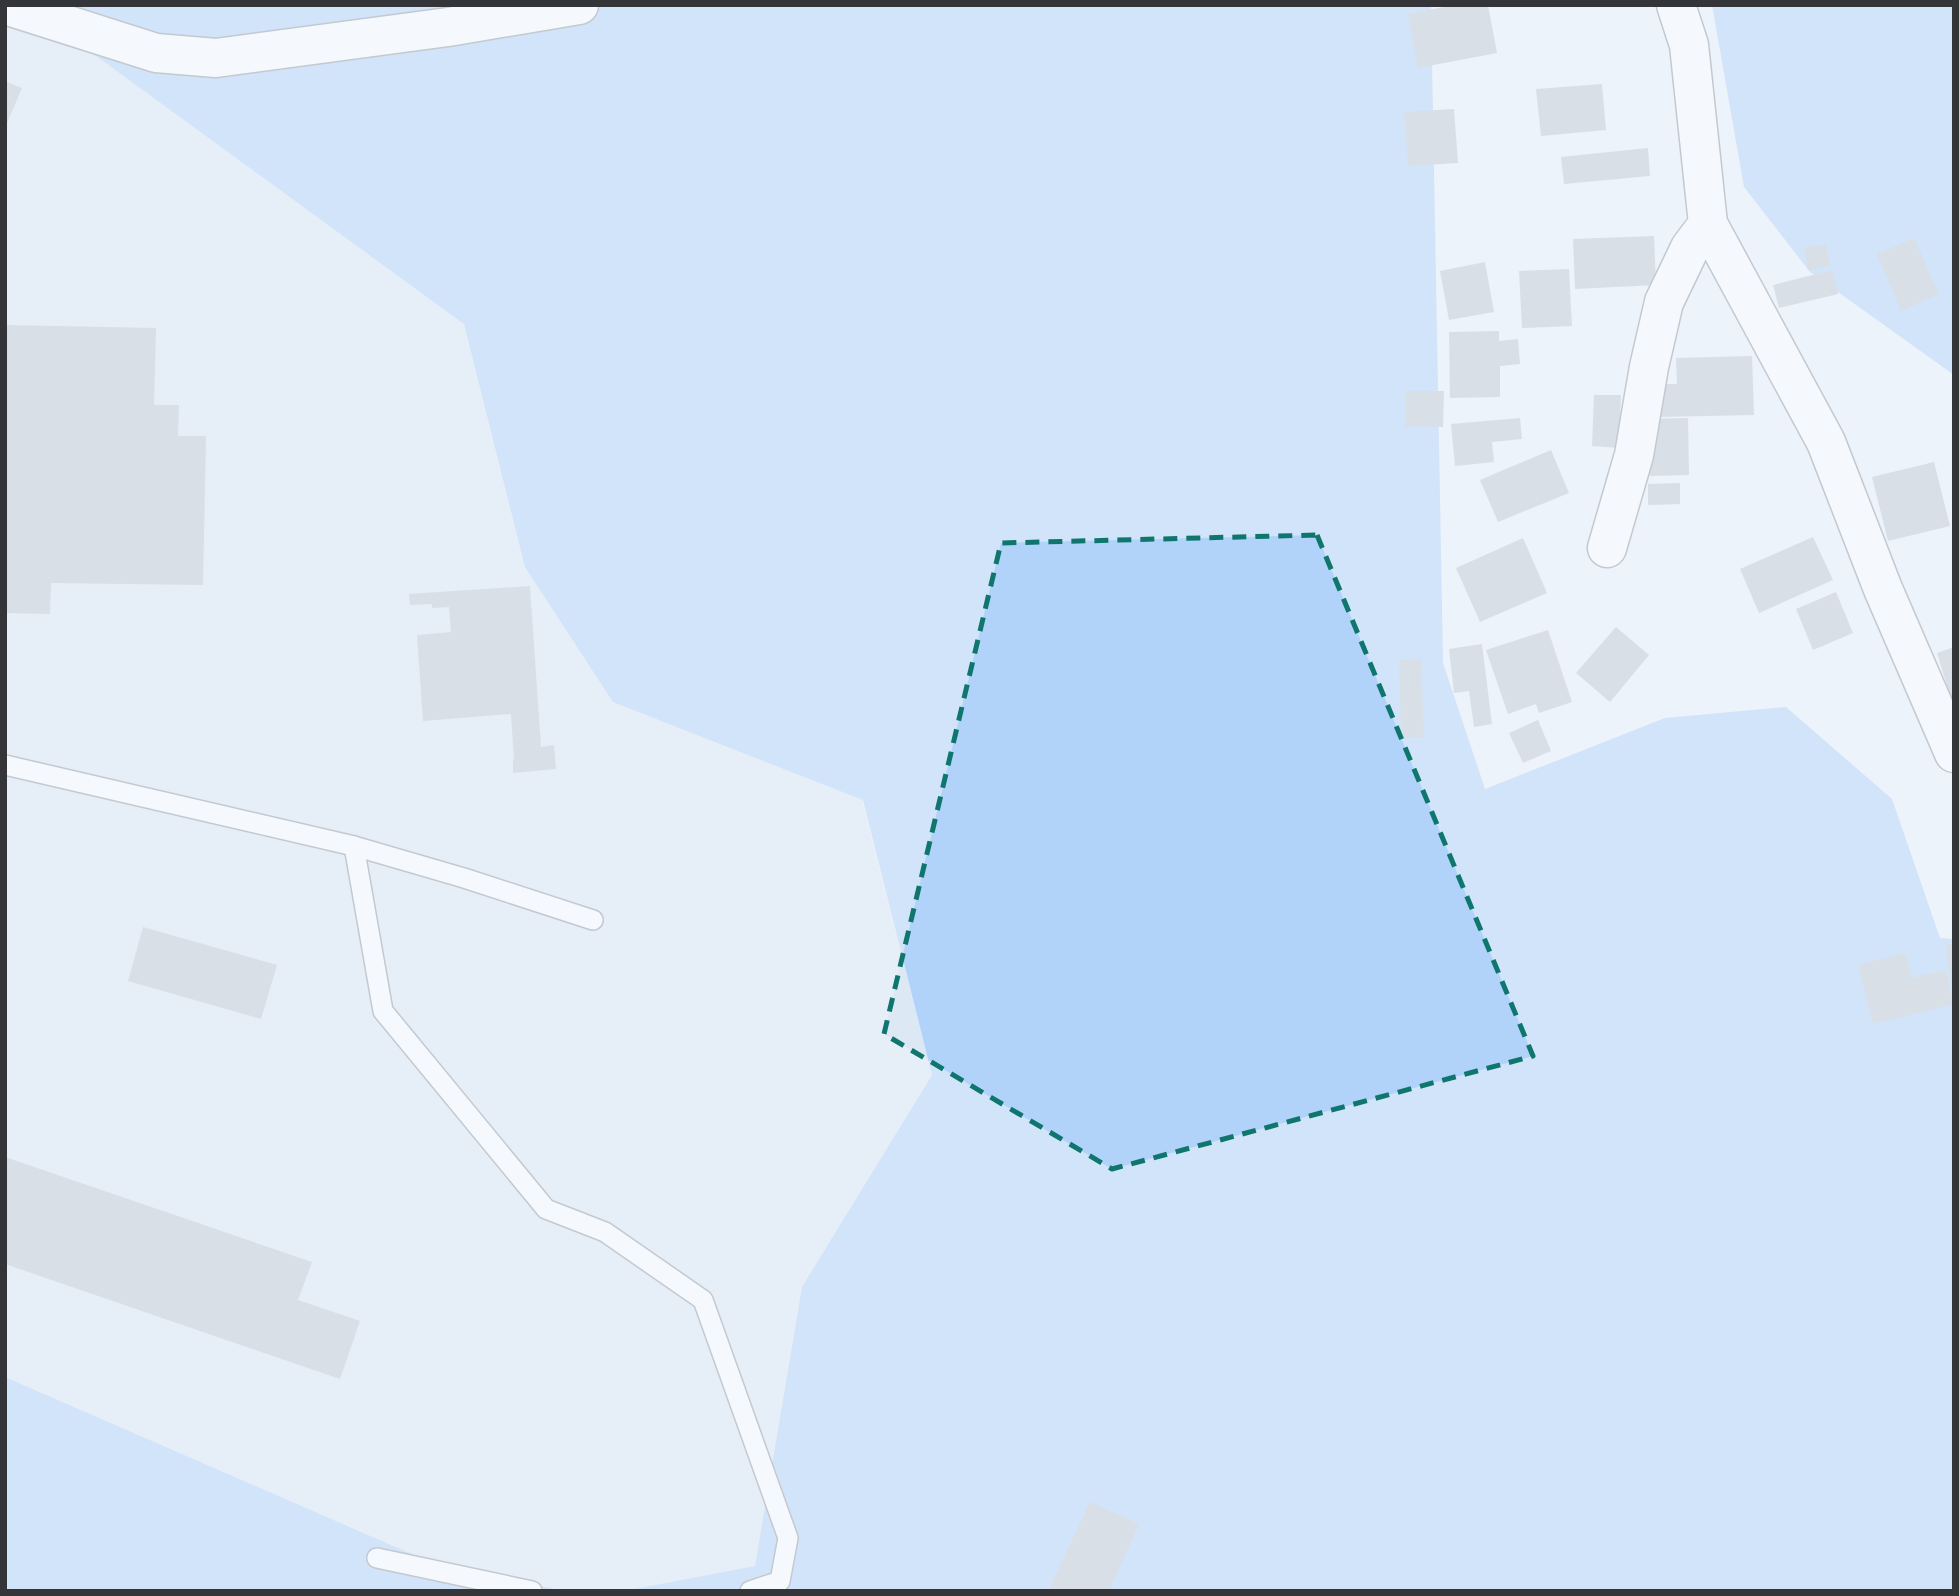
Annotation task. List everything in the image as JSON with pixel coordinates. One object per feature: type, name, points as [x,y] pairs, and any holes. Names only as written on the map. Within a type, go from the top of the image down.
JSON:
[{"type":"street","points":[[5,5],[156,53],[216,58],[448,27],[579,5]]},
{"type":"street","points":[[1676,5],[1689,45],[1708,224],[1826,442],[1883,589],[1954,752]]},
{"type":"street","points":[[1607,548],[1634,455],[1649,367],[1664,302],[1690,248],[1708,224]]},
{"type":"lane","points":[[5,765],[354,846],[593,920]]},
{"type":"lane","points":[[354,846],[383,1011],[546,1209],[605,1232],[703,1300],[789,1538],[780,1581],[750,1591]]},
{"type":"lane","points":[[377,1558],[532,1591]]},
{"type":"highlighted area","points":[[1317,535],[1533,1056],[1112,1169],[884,1034],[1001,543]]},
{"type":"shaded area","points":[[5,5],[26,5],[464,324],[525,567],[613,701],[862,799],[932,1075],[802,1287],[755,1567],[624,1591],[565,1591],[437,1565],[5,1377]]},
{"type":"shaded area","points":[[26,5],[1431,5],[1443,663],[1485,789],[1665,718],[1786,707],[1892,799],[1940,938],[1954,939],[1954,1591],[624,1591],[755,1566],[802,1287],[932,1075],[863,800],[613,702],[525,567],[464,324]]},
{"type":"shaded area","points":[[1712,5],[1954,5],[1954,375],[1810,272],[1744,187]]},
{"type":"shaded area","points":[[5,1377],[437,1565],[565,1591],[5,1591]]},
{"type":"building","points":[[1454,5],[1488,5],[1497,53],[1418,68],[1408,14]]},
{"type":"building","points":[[5,81],[22,88],[5,128]]},
{"type":"building","points":[[1602,84],[1606,130],[1541,136],[1536,89]]},
{"type":"building","points":[[1454,109],[1458,163],[1408,166],[1404,112]]},
{"type":"building","points":[[1648,148],[1650,176],[1564,184],[1561,157]]},
{"type":"building","points":[[1654,236],[1656,285],[1575,289],[1573,239]]},
{"type":"building","points":[[1914,238],[1939,294],[1901,311],[1877,254]]},
{"type":"building","points":[[1826,244],[1830,266],[1808,270],[1804,248]]},
{"type":"building","points":[[1485,262],[1494,312],[1449,320],[1440,271]]},
{"type":"building","points":[[1569,269],[1572,326],[1522,328],[1519,271]]},
{"type":"building","points":[[1832,270],[1838,294],[1779,308],[1773,285]]},
{"type":"building","points":[[5,325],[156,328],[154,405],[179,405],[178,436],[206,436],[203,585],[51,583],[50,614],[5,613]]},
{"type":"building","points":[[1499,331],[1499,341],[1518,339],[1520,364],[1500,366],[1500,397],[1450,398],[1449,332]]},
{"type":"building","points":[[1752,356],[1754,415],[1658,417],[1657,384],[1677,384],[1676,358]]},
{"type":"building","points":[[1405,391],[1444,391],[1443,427],[1405,426]]},
{"type":"building","points":[[1594,395],[1621,395],[1619,448],[1592,446]]},
{"type":"building","points":[[1520,418],[1522,439],[1492,442],[1494,462],[1455,466],[1451,424]]},
{"type":"building","points":[[1688,418],[1689,475],[1650,476],[1649,419]]},
{"type":"building","points":[[1551,450],[1569,493],[1498,522],[1480,480]]},
{"type":"building","points":[[1934,462],[1950,526],[1888,541],[1872,477]]},
{"type":"building","points":[[1680,483],[1680,504],[1648,505],[1648,484]]},
{"type":"building","points":[[1813,537],[1833,580],[1759,613],[1740,569]]},
{"type":"building","points":[[1523,538],[1547,593],[1480,622],[1456,568]]},
{"type":"building","points":[[530,586],[541,747],[554,745],[556,769],[513,773],[511,714],[423,721],[417,635],[451,632],[449,607],[432,608],[432,604],[410,605],[409,594]]},
{"type":"building","points":[[1836,592],[1853,633],[1813,650],[1796,609]]},
{"type":"building","points":[[1616,627],[1649,655],[1610,702],[1576,673]]},
{"type":"building","points":[[1548,630],[1572,702],[1539,713],[1536,704],[1508,714],[1486,650]]},
{"type":"building","points":[[1482,644],[1492,724],[1474,727],[1469,691],[1454,693],[1449,649]]},
{"type":"building","points":[[1954,647],[1954,704],[1953,705],[1937,653]]},
{"type":"building","points":[[1421,659],[1424,737],[1401,738],[1399,660]]},
{"type":"building","points":[[1538,720],[1551,751],[1523,763],[1509,733]]},
{"type":"building","points":[[143,927],[277,965],[261,1019],[128,981]]},
{"type":"building","points":[[1954,944],[1954,987],[1951,987],[1946,945]]},
{"type":"building","points":[[1905,953],[1912,978],[1945,970],[1954,1004],[1873,1024],[1858,965]]},
{"type":"building","points":[[5,1157],[312,1262],[298,1300],[360,1321],[340,1379],[5,1264]]},
{"type":"building","points":[[1090,1502],[1139,1524],[1109,1591],[1049,1589]]}]
